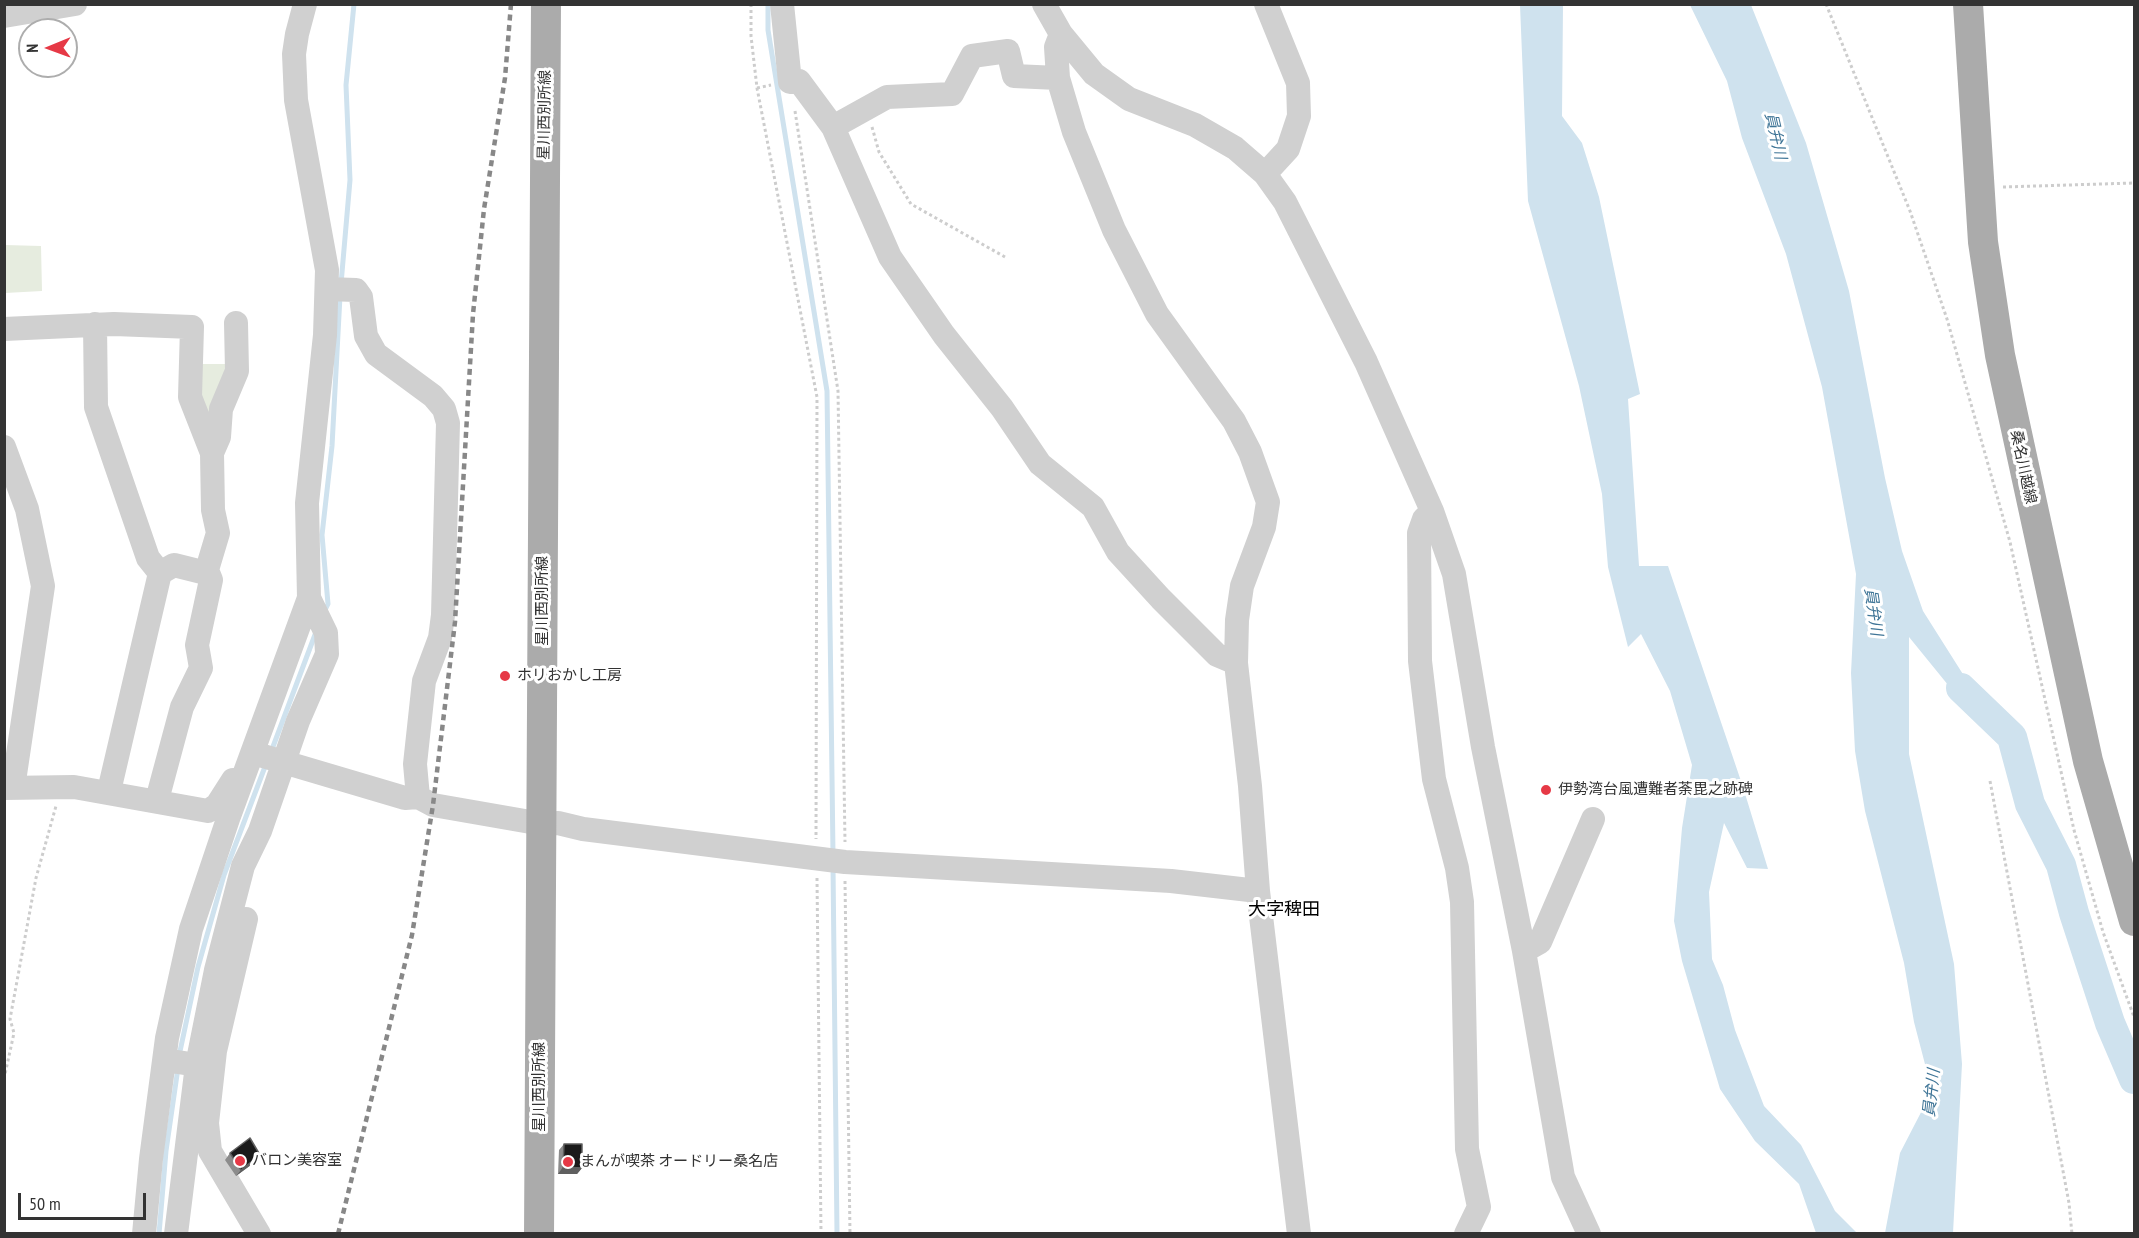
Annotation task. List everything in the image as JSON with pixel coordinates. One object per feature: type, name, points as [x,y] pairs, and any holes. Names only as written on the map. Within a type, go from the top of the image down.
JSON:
[{"type":"main road","name":"星川西別所線","points":[[539,1233],[546,4]]},
{"type":"main road","name":"桑名川越線","points":[[1968,4],[1989,296],[2044,564],[2088,761],[2134,921]]},
{"type":"street","points":[[4,16],[75,4]]},
{"type":"street","points":[[176,1233],[181,1063],[177,984],[191,929],[265,759],[312,603],[309,475],[324,345],[327,270],[296,100],[294,54],[305,4]]},
{"type":"street","points":[[782,4],[790,82],[799,81],[833,127],[890,257],[944,335],[1002,408],[1040,464],[1093,507],[1118,552],[1161,599],[1217,655],[1236,663]]},
{"type":"street","points":[[1044,4],[1060,34],[1094,74],[1129,99],[1195,125],[1235,148],[1265,174],[1284,201],[1366,362],[1432,511],[1454,574],[1483,747],[1524,951],[1563,1177],[1589,1233]]},
{"type":"street","points":[[1265,174],[1288,149],[1299,116],[1298,83],[1266,4]]},
{"type":"street","points":[[1060,34],[1056,47],[1058,78],[1074,132],[1114,230],[1157,314],[1234,421],[1250,452],[1268,502],[1264,527],[1242,586],[1237,620],[1236,663],[1250,786],[1258,891],[1299,1233]]},
{"type":"street","points":[[833,127],[887,97],[952,94],[972,56],[1008,51],[1014,76],[1058,78]]},
{"type":"street","points":[[327,289],[356,290],[361,297],[366,336],[376,354],[433,396],[444,409],[448,423],[443,615],[440,638],[424,681],[415,764],[418,797]]},
{"type":"street","points":[[157,800],[182,707],[201,668],[197,645],[211,580],[207,570],[218,533],[213,510],[213,453],[219,437],[220,409],[237,371],[236,323]]},
{"type":"street","points":[[4,329],[95,324],[192,327],[190,397],[213,453]]},
{"type":"street","points":[[95,324],[96,407],[148,558],[160,573]]},
{"type":"street","points":[[4,447],[16,508],[43,586],[9,788],[61,787],[109,791],[157,800],[197,811],[208,811],[217,805],[233,780],[265,759],[327,654],[326,633],[312,603]]},
{"type":"street","points":[[1432,511],[1424,519],[1419,533],[1420,661],[1434,779],[1457,867],[1462,902],[1467,1149],[1479,1207],[1466,1233]]},
{"type":"street","points":[[109,791],[160,573],[174,565],[206,573],[207,570]]},
{"type":"street","points":[[265,759],[405,798],[418,797],[433,805],[542,824],[558,823],[582,830],[832,859],[1171,881],[1258,891]]},
{"type":"street","points":[[259,1233],[210,1151],[207,1122],[215,1051],[253,889],[265,759]]},
{"type":"street","points":[[1524,951],[1540,942],[1593,819]]},
{"type":"street","points":[[144,1233],[151,1159],[181,1063],[216,970],[243,866],[260,831]]},
{"type":"path","points":[[751,4],[751,36],[757,88],[817,397],[832,859],[850,1233]]},
{"type":"path","points":[[1826,4],[1910,211],[1947,319],[2010,542],[2074,830],[2103,932],[2134,1017]]},
{"type":"path","points":[[790,82],[838,391],[832,859],[821,1233]]},
{"type":"path","points":[[757,88],[766,86]]},
{"type":"path","points":[[867,108],[879,152],[911,204],[1005,257]]},
{"type":"path","points":[[1980,187],[2134,183]]},
{"type":"path","points":[[1990,781],[2069,1203],[2072,1233]]},
{"type":"path","points":[[4,1079],[14,1033],[9,1019],[36,878],[61,787]]},
{"type":"shaded area","points":[[5,245],[41,246],[42,291],[5,293]]},
{"type":"shaded area","points":[[199,364],[231,364],[212,431],[198,396]]},
{"type":"water","points":[[1520,5],[1563,5],[1562,116],[1582,143],[1599,197],[1640,394],[1628,399],[1639,566],[1668,566],[1743,787],[1768,869],[1747,868],[1724,823],[1709,892],[1712,959],[1723,985],[1735,1030],[1764,1106],[1801,1145],[1835,1211],[1857,1233],[1816,1233],[1799,1184],[1755,1141],[1720,1089],[1682,961],[1674,921],[1682,828],[1692,765],[1670,691],[1641,634],[1628,647],[1608,567],[1602,494],[1579,386],[1528,201]]},
{"type":"water","name":"員弁川","points":[[1690,5],[1751,5],[1806,143],[1849,291],[1885,478],[1902,551],[1923,611],[1966,679],[1957,696],[1909,637],[1909,754],[1954,964],[1962,1064],[1953,1233],[1885,1233],[1900,1153],[1932,1091],[1914,1022],[1904,963],[1865,811],[1855,751],[1851,673],[1856,574],[1822,387],[1786,254],[1742,138],[1727,81]]},
{"type":"building","points":[[250,1138],[260,1155],[241,1170],[230,1153]]},
{"type":"building","points":[[564,1144],[582,1144],[582,1168],[563,1167]]},
{"type":"waterway","points":[[341,284],[350,180],[346,85],[354,4]]},
{"type":"waterway","points":[[768,4],[768,30],[827,391],[833,854]]},
{"type":"waterway","points":[[324,612],[328,604],[322,535],[332,446],[340,296]]},
{"type":"waterway","points":[[271,752],[316,632]]},
{"type":"waterway","points":[[1961,688],[2012,737],[2030,804],[2061,865],[2074,913],[2110,1023],[2134,1079]]},
{"type":"waterway","points":[[179,1056],[198,967],[224,875],[266,764]]},
{"type":"waterway","points":[[833,866],[837,1234]]},
{"type":"waterway","points":[[159,1234],[166,1151],[178,1068]]},
{"type":"railway","points":[[338,1234],[412,935],[433,805],[455,622],[473,314],[484,209],[505,78],[511,4]]},
{"type":"place","name":"ホリおかし工房","points":[[505,676]]},
{"type":"place","name":"伊勢湾台風遭難者荼毘之跡碑","points":[[1546,790]]},
{"type":"place","name":"バロン美容室","points":[[240,1161]]},
{"type":"place","name":"まんが喫茶 オードリー桑名店","points":[[568,1162]]},
{"type":"district","name":"大字稗田","points":[[1284,910]]}]
